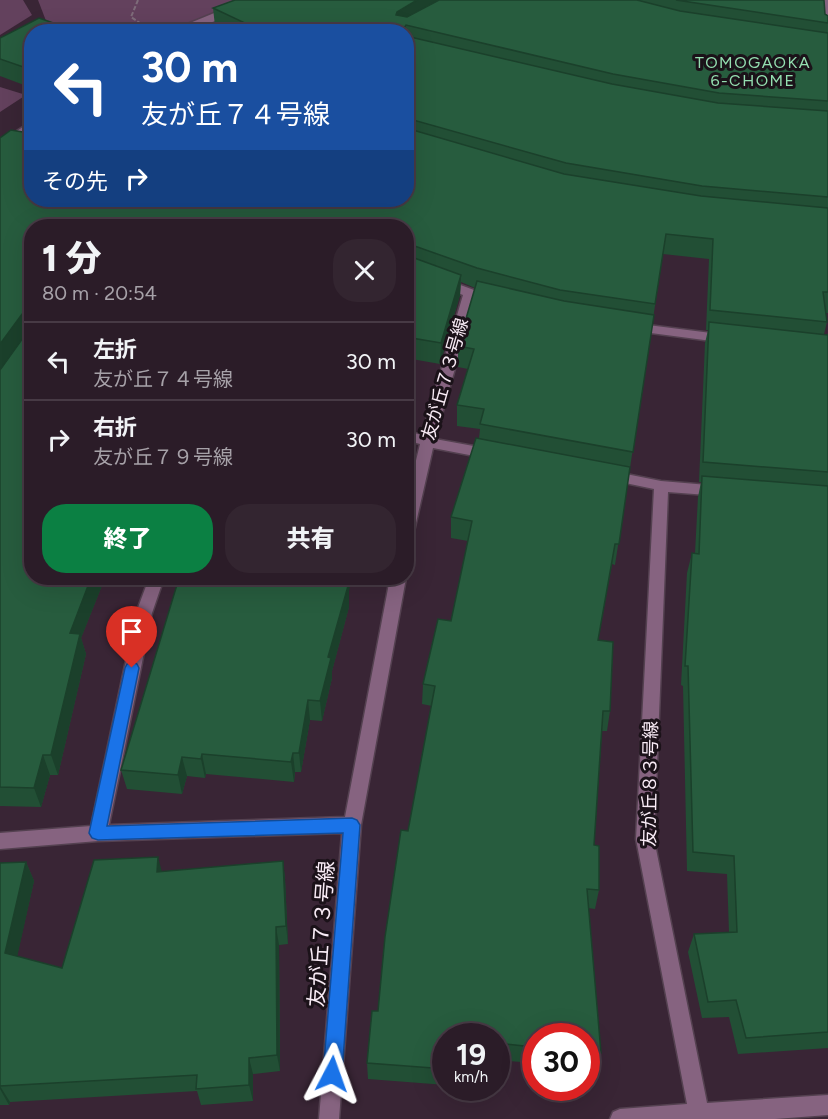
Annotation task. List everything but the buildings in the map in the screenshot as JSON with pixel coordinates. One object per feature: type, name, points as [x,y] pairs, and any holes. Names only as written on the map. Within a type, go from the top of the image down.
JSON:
[{"type":"street","points":[[197,24],[254,0]]},
{"type":"street","points":[[825,0],[828,32]]},
{"type":"street","points":[[4,144],[24,130]]},
{"type":"street","points":[[4,144],[24,145]]},
{"type":"street","points":[[414,271],[470,293],[503,301]]},
{"type":"street","name":"友が丘７３号線","points":[[414,500],[427,442],[470,293]]},
{"type":"street","points":[[616,325],[745,341]]},
{"type":"street","points":[[414,438],[509,457]]},
{"type":"street","points":[[602,475],[661,486],[732,492]]},
{"type":"street","name":"友が丘８３号線","points":[[661,486],[645,839],[699,1113]]},
{"type":"street","points":[[98,833],[142,624],[154,585]]},
{"type":"street","name":"友が丘７３号線","points":[[329,1119],[352,825],[397,585]]},
{"type":"street","points":[[0,841],[98,833],[352,825]]},
{"type":"street","points":[[620,1119],[828,1105]]},
{"type":"shaded area","points":[[0,0],[23,0],[32,15],[0,35]]},
{"type":"shaded area","points":[[38,0],[240,0],[188,24],[47,24]]},
{"type":"shaded area","points":[[0,87],[24,94],[24,96],[0,112]]},
{"type":"district","name":"TOMOGAOKA 6-CHOME","points":[[753,71]]},
{"type":"route","points":[[132,668],[98,833],[352,825],[332,1074]]}]
